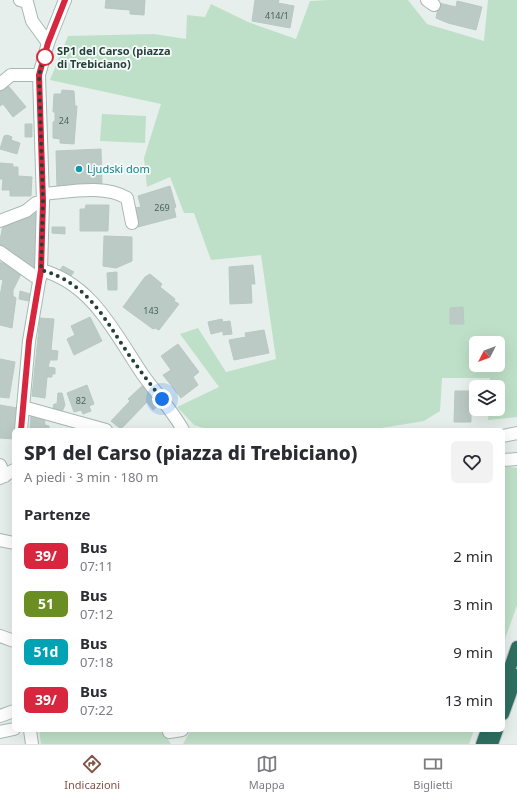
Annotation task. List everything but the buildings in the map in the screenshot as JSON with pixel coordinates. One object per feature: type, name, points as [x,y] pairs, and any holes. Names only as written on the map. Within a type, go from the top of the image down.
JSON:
[{"type":"highway","points":[[505,682],[517,647]]},
{"type":"highway","points":[[505,708],[517,675]]},
{"type":"highway","points":[[482,744],[486,732]]},
{"type":"highway","points":[[492,744],[497,732]]},
{"type":"street","points":[[21,428],[29,341],[40,274],[43,198],[39,75],[48,43],[65,0]]},
{"type":"street","points":[[25,1],[32,21],[48,43]]},
{"type":"street","points":[[0,84],[11,75],[39,75]]},
{"type":"street","points":[[0,221],[26,211],[43,198],[102,190],[117,192],[126,198],[132,223]]},
{"type":"street","points":[[0,252],[34,276],[40,274],[55,274],[71,283],[88,296],[182,428]]},
{"type":"street","points":[[22,407],[99,428]]},
{"type":"street","points":[[505,436],[517,434]]},
{"type":"street","points":[[505,460],[517,459]]},
{"type":"street","points":[[0,540],[12,543]]},
{"type":"street","points":[[0,636],[12,640]]},
{"type":"street","points":[[0,716],[12,712]]},
{"type":"street","points":[[0,732],[12,729]]},
{"type":"street","points":[[30,732],[32,744]]},
{"type":"green space","points":[[408,0],[427,24],[484,41],[488,0],[517,0],[517,417],[488,420],[488,416],[505,416],[505,380],[490,380],[490,378],[442,378],[440,411],[424,421],[381,428],[203,428],[194,425],[177,407],[219,387],[180,334],[198,328],[226,372],[276,359],[261,255],[211,260],[194,213],[184,213],[170,177],[147,187],[144,158],[161,104],[50,80],[68,36],[154,34],[186,39],[187,15],[205,17],[211,4],[248,22],[296,39],[310,1]]},
{"type":"green space","points":[[102,114],[146,116],[145,143],[100,141]]},
{"type":"green space","points":[[505,466],[517,468],[517,605],[505,639]]},
{"type":"green space","points":[[39,732],[163,732],[171,744],[41,744]]},
{"type":"green space","points":[[190,732],[473,732],[469,744],[183,744]]},
{"type":"bus line","name":"39/","points":[[21,428],[29,341],[41,270],[43,194],[39,75],[48,43],[65,0]]},
{"type":"place","name":"SP1 del Carso (piazza di Trebiciano)","points":[[45,57]]},
{"type":"place","name":"Ljudski dom","points":[[79,169]]},
{"type":"route","points":[[45,57],[45,54],[39,75],[43,194],[41,270],[55,274],[71,283],[88,296],[162,399]]}]
